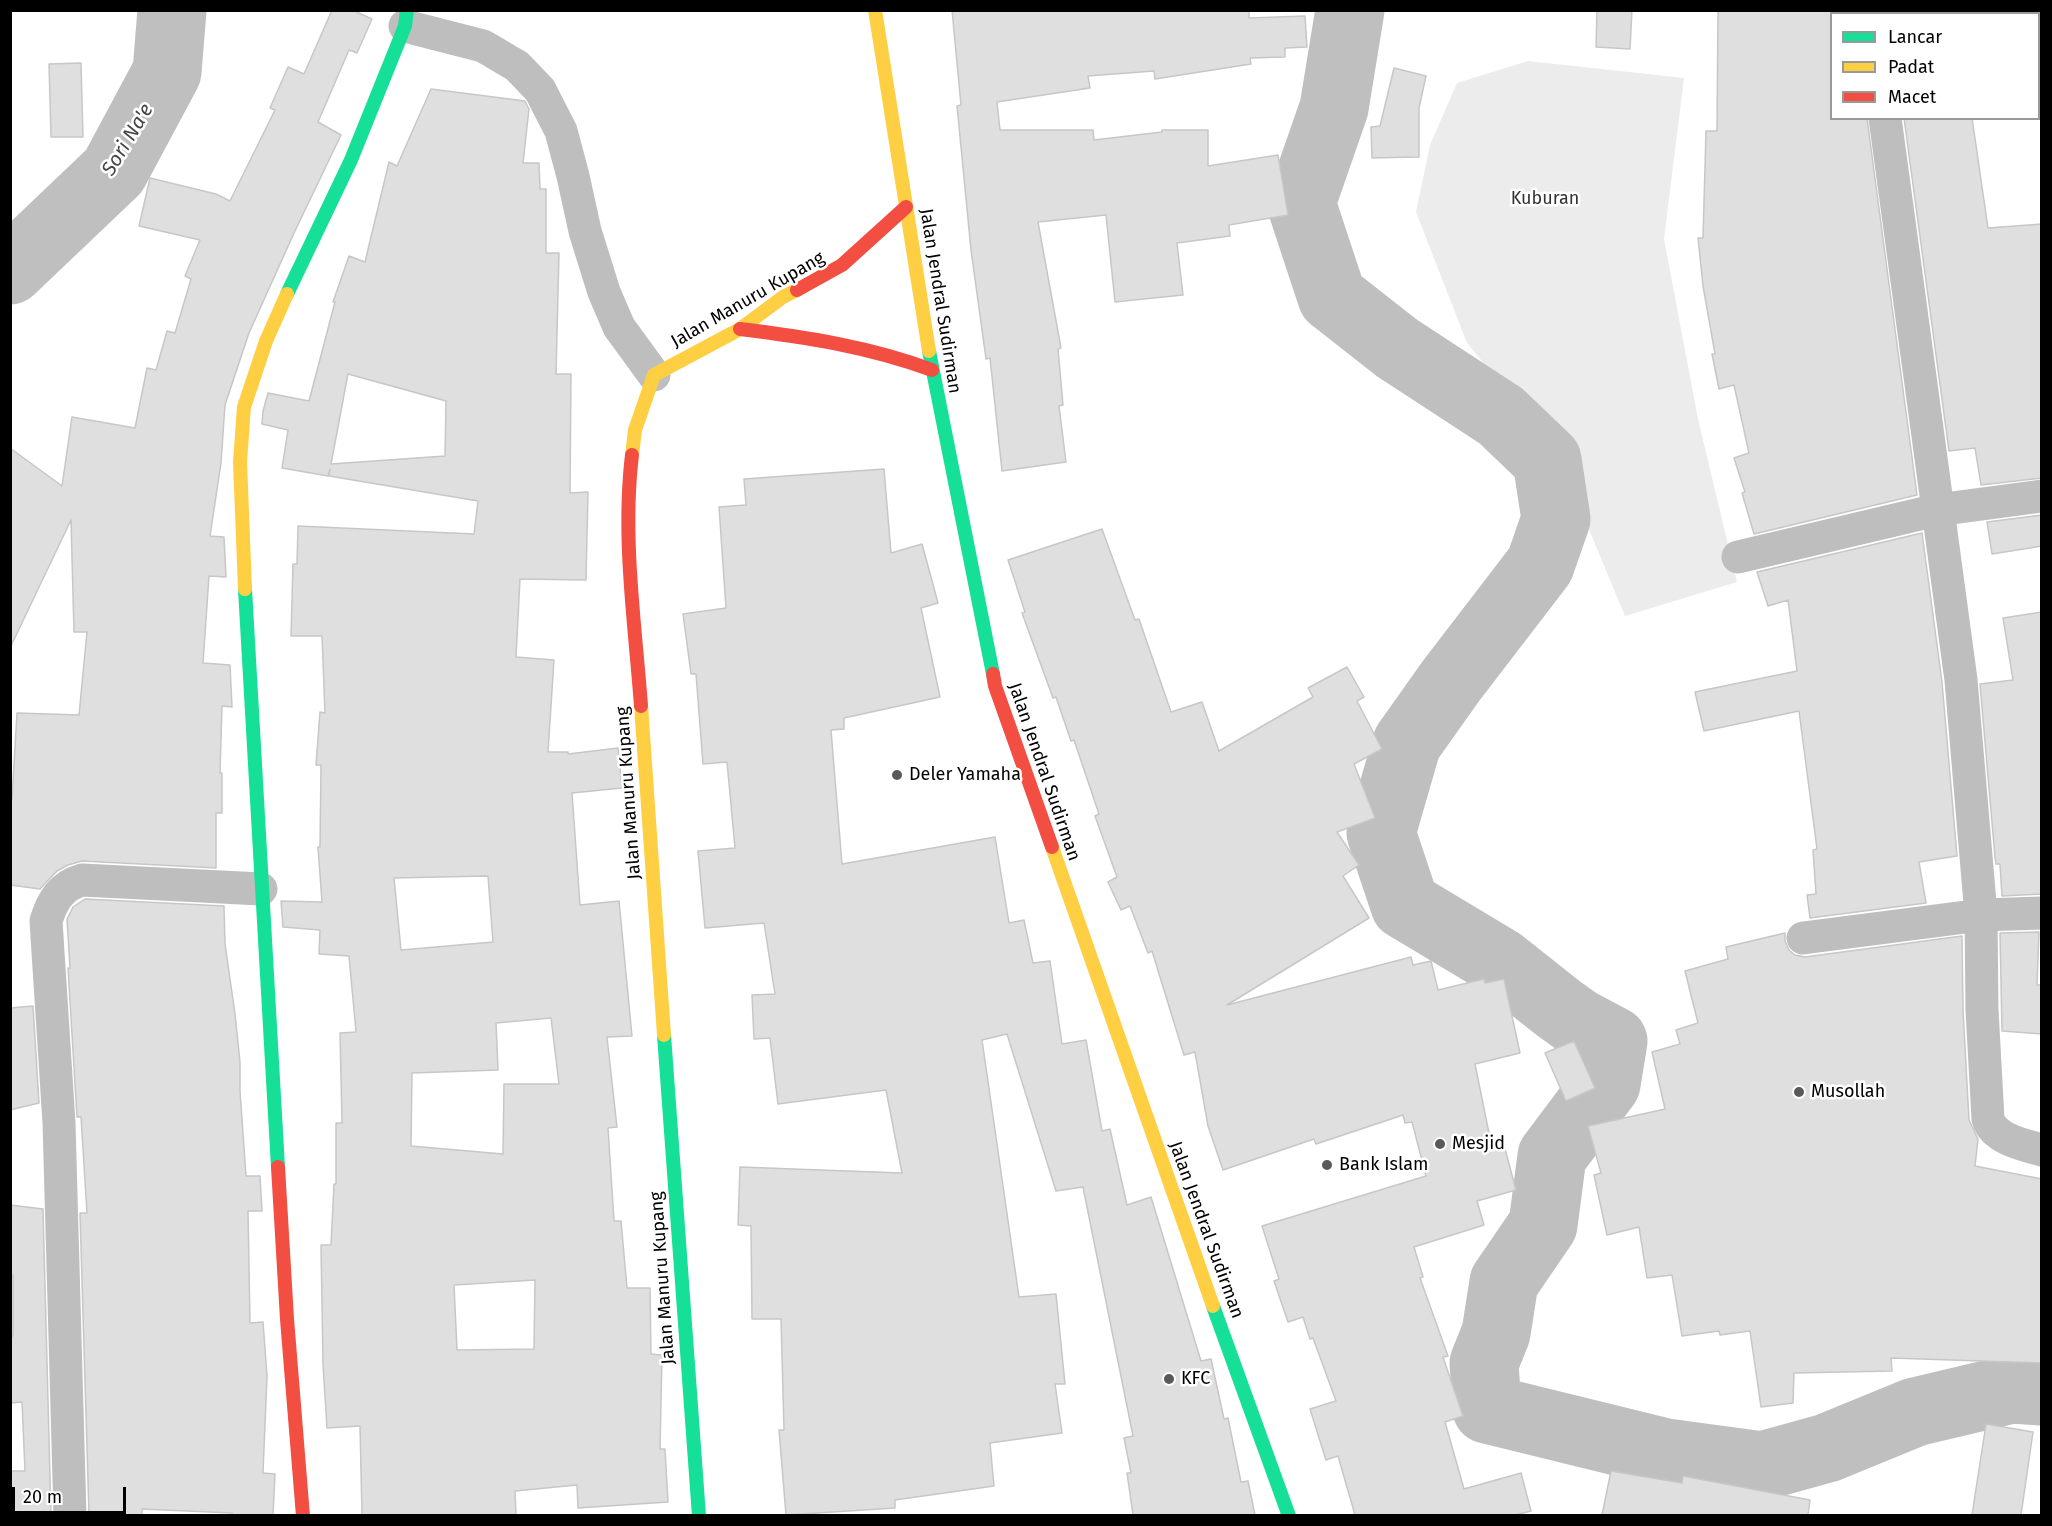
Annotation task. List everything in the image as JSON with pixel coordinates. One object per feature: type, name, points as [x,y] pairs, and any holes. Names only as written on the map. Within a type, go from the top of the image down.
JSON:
[{"type":"main road","name":"Jalan Jendral Sudirman","points":[[875,10],[932,370],[995,686],[1227,1346],[1289,1515]]},
{"type":"main road","points":[[303,1515],[287,1318],[261,889],[240,462],[244,407],[266,341],[351,160],[406,18]]},
{"type":"main road","name":"Jalan Manuru Kupang","points":[[699,1515],[630,555],[629,479],[635,430],[654,375],[740,329],[783,297],[842,265],[906,207]]},
{"type":"main road","points":[[740,329],[852,346],[899,357],[932,370]]},
{"type":"street","points":[[406,18],[483,46],[517,66],[540,90],[561,131],[585,231],[604,292],[619,327],[654,375]]},
{"type":"street","points":[[1885,120],[1961,680],[1981,915],[1982,1010],[1988,1119],[1990,1125],[2001,1135],[2020,1144],[2042,1150]]},
{"type":"street","points":[[1738,556],[1937,510],[2042,496]]},
{"type":"street","points":[[70,1515],[60,1166],[46,921],[51,903],[71,884],[82,880],[261,889]]},
{"type":"street","points":[[1803,938],[1981,915],[2042,913]]},
{"type":"green space","name":"Kuburan","points":[[1528,61],[1684,78],[1664,239],[1698,419],[1737,582],[1625,616],[1583,515],[1537,428],[1467,343],[1416,212],[1430,145],[1457,83]]},
{"type":"building","points":[[332,10],[352,10],[372,19],[357,53],[349,50],[318,122],[341,135],[249,333],[225,405],[221,463],[210,536],[224,537],[226,577],[209,576],[203,663],[230,665],[232,707],[222,706],[220,773],[222,773],[222,813],[216,813],[216,868],[82,861],[57,871],[40,889],[10,885],[10,799],[12,799],[17,713],[79,715],[87,632],[74,632],[71,520],[10,648],[10,448],[62,486],[72,417],[135,428],[147,368],[156,370],[167,331],[175,333],[191,279],[185,276],[200,240],[139,226],[150,178],[216,194],[230,201],[275,110],[270,108],[288,67],[304,74]]},
{"type":"building","points":[[952,10],[1249,10],[1249,18],[1305,16],[1307,47],[1285,48],[1285,57],[1250,58],[1251,64],[1155,79],[1154,71],[1088,76],[1090,88],[997,102],[1000,130],[1093,130],[1094,140],[1162,132],[1162,130],[1208,130],[1208,166],[1278,155],[1288,215],[1229,225],[1230,236],[1177,243],[1183,295],[1115,302],[1106,215],[1038,222],[1061,348],[1058,349],[1063,405],[1059,406],[1066,462],[1002,471],[990,358],[986,359],[971,250],[957,106],[961,105]]},
{"type":"building","points":[[1597,10],[1632,10],[1630,49],[1596,47]]},
{"type":"building","points":[[1718,10],[1832,10],[1830,12],[1830,120],[1867,120],[1917,495],[1754,534],[1742,493],[1745,492],[1734,458],[1749,453],[1734,385],[1719,389],[1712,354],[1715,354],[1703,286],[1698,238],[1703,238],[1706,131],[1717,131]]},
{"type":"building","points":[[81,63],[83,137],[51,137],[49,64]]},
{"type":"building","points":[[1394,68],[1426,76],[1419,108],[1419,157],[1372,158],[1371,127],[1380,126]]},
{"type":"building","points":[[431,89],[525,101],[529,109],[523,163],[539,163],[540,189],[546,189],[546,253],[559,253],[556,374],[571,374],[570,493],[588,492],[586,580],[520,579],[516,657],[554,660],[548,752],[568,752],[568,754],[618,748],[622,788],[572,793],[580,905],[619,901],[632,1036],[607,1037],[617,1127],[608,1128],[614,1221],[621,1221],[627,1288],[650,1288],[651,1354],[662,1355],[660,1449],[665,1449],[668,1502],[578,1508],[577,1485],[515,1491],[516,1515],[362,1515],[360,1426],[327,1428],[323,1365],[321,1245],[331,1245],[334,1184],[336,1184],[336,1123],[342,1123],[340,1033],[356,1032],[349,956],[319,954],[320,930],[283,927],[281,901],[322,902],[318,847],[320,847],[321,765],[316,765],[320,712],[325,713],[322,636],[291,636],[293,564],[297,564],[298,526],[474,534],[478,501],[329,476],[330,469],[328,476],[282,468],[288,430],[262,424],[268,393],[309,401],[335,302],[333,302],[349,256],[365,262],[389,162],[397,166]],"holes":[[[348,374],[446,401],[445,456],[331,464]],[[488,876],[493,942],[401,950],[394,878]],[[551,1018],[559,1084],[504,1084],[503,1154],[411,1146],[412,1073],[498,1070],[496,1023]],[[535,1280],[534,1349],[457,1350],[454,1285]]]},
{"type":"building","points":[[1904,120],[1972,120],[1988,228],[2042,224],[2042,478],[1981,485],[1975,448],[1949,451]]},
{"type":"building","points":[[884,469],[891,553],[922,544],[938,603],[921,608],[940,697],[844,718],[844,729],[831,730],[842,864],[995,837],[1009,923],[1024,920],[1033,963],[1050,961],[1062,1044],[1086,1040],[1102,1131],[1110,1129],[1127,1205],[1151,1197],[1201,1361],[1211,1359],[1224,1419],[1228,1418],[1241,1482],[1248,1481],[1255,1515],[1133,1515],[1127,1473],[1131,1473],[1124,1438],[1133,1436],[1083,1187],[1056,1191],[1007,1034],[982,1040],[1019,1297],[1056,1294],[1065,1384],[1055,1384],[1062,1433],[990,1443],[994,1486],[895,1500],[895,1508],[786,1515],[779,1430],[784,1430],[781,1319],[752,1319],[751,1226],[738,1225],[740,1167],[902,1173],[886,1090],[778,1104],[770,1038],[754,1039],[752,995],[775,994],[764,923],[705,928],[698,851],[735,848],[727,762],[703,764],[696,674],[691,674],[683,614],[726,608],[719,507],[746,505],[744,479]]},
{"type":"building","points":[[2042,515],[2042,546],[1992,554],[1987,522]]},
{"type":"building","points":[[1102,529],[1135,620],[1139,619],[1171,712],[1202,702],[1219,751],[1313,697],[1308,688],[1347,667],[1364,697],[1357,701],[1382,749],[1354,764],[1375,818],[1337,832],[1359,865],[1343,876],[1369,918],[1227,1005],[1411,957],[1413,965],[1431,961],[1438,990],[1484,979],[1485,983],[1504,979],[1520,1053],[1475,1064],[1492,1148],[1504,1145],[1516,1190],[1477,1201],[1484,1225],[1414,1247],[1423,1277],[1420,1278],[1448,1356],[1443,1357],[1463,1416],[1445,1422],[1464,1489],[1521,1473],[1531,1511],[1515,1515],[1355,1515],[1338,1456],[1326,1460],[1310,1409],[1336,1401],[1303,1317],[1288,1322],[1274,1281],[1279,1279],[1262,1226],[1426,1176],[1412,1122],[1405,1123],[1403,1115],[1316,1144],[1314,1139],[1223,1170],[1208,1126],[1195,1052],[1184,1055],[1152,951],[1148,953],[1130,906],[1121,910],[1108,882],[1117,877],[1095,816],[1099,814],[1074,740],[1071,741],[1056,697],[1053,698],[1022,613],[1025,612],[1008,560]]},
{"type":"building","points":[[1922,533],[1942,682],[1957,856],[1919,862],[1926,903],[1810,918],[1807,895],[1816,894],[1813,850],[1817,849],[1799,711],[1704,731],[1695,692],[1797,671],[1788,600],[1768,606],[1757,572]]},
{"type":"building","points":[[2042,612],[2042,894],[2002,896],[2000,864],[1996,864],[1995,857],[1980,684],[2013,680],[2003,618]]},
{"type":"building","points":[[85,899],[224,906],[225,944],[240,1062],[246,1176],[260,1176],[262,1211],[248,1211],[250,1323],[263,1322],[267,1376],[263,1473],[275,1474],[273,1515],[232,1515],[232,1513],[142,1509],[142,1515],[89,1515],[80,1213],[87,1213],[81,1117],[77,1117],[67,919],[73,907]]},
{"type":"building","points":[[2039,932],[2037,985],[2042,985],[2042,1034],[2002,1031],[2000,933]]},
{"type":"building","points":[[1785,933],[1785,941],[1789,950],[1795,955],[1805,957],[1962,936],[1963,1010],[1969,1120],[1978,1139],[1975,1166],[2042,1179],[2042,1363],[1891,1358],[1892,1371],[1794,1373],[1793,1403],[1761,1407],[1750,1331],[1720,1335],[1719,1331],[1682,1336],[1672,1275],[1647,1278],[1639,1227],[1607,1235],[1594,1175],[1601,1173],[1588,1126],[1665,1109],[1652,1052],[1680,1044],[1676,1030],[1698,1023],[1685,971],[1728,959],[1726,947]]},
{"type":"building","points":[[33,1006],[39,1103],[10,1110],[10,1008]]},
{"type":"building","points":[[1574,1041],[1595,1088],[1566,1101],[1545,1053]]},
{"type":"building","points":[[10,1205],[43,1209],[51,1515],[10,1515],[10,1471],[25,1471],[22,1402],[11,1403],[10,1336],[13,1336],[13,1275],[10,1274]]},
{"type":"building","points":[[1986,1424],[2033,1432],[2021,1515],[1972,1515]]},
{"type":"building","points":[[1611,1471],[1682,1483],[1683,1476],[1810,1500],[1808,1515],[1602,1515]]},
{"type":"waterway","name":"Sori Na'e","points":[[10,270],[114,171],[167,72],[172,10]]},
{"type":"waterway","points":[[1350,10],[1334,108],[1301,203],[1332,297],[1397,348],[1501,416],[1547,460],[1556,519],[1540,565],[1451,681],[1407,743],[1381,833],[1405,905],[1500,962],[1579,1023],[1613,1041],[1606,1084],[1552,1156],[1543,1225],[1504,1282],[1496,1333],[1484,1363],[1487,1409],[1666,1453],[1762,1466],[1827,1448],[1915,1412],[2012,1389],[2042,1391]]},
{"type":"traffic: fast","points":[[287,294],[351,160],[405,26],[407,10]]},
{"type":"traffic: fast","points":[[929,351],[993,674]]},
{"type":"traffic: fast","points":[[245,589],[278,1167]]},
{"type":"traffic: fast","points":[[664,1035],[699,1516]]},
{"type":"traffic: fast","points":[[1213,1306],[1289,1516]]},
{"type":"traffic: slow","points":[[875,10],[929,351]]},
{"type":"traffic: slow","points":[[632,455],[635,430],[654,375],[740,329],[783,297],[797,290]]},
{"type":"traffic: slow","points":[[245,589],[240,462],[244,407],[266,341],[287,294]]},
{"type":"traffic: slow","points":[[641,706],[664,1035]]},
{"type":"traffic: slow","points":[[1052,847],[1213,1306]]},
{"type":"traffic: jam","points":[[797,290],[842,265],[906,207]]},
{"type":"traffic: jam","points":[[740,329],[838,344],[885,355],[932,370]]},
{"type":"traffic: jam","points":[[632,455],[628,517],[629,549],[641,706]]},
{"type":"traffic: jam","points":[[993,674],[995,686],[1052,847]]},
{"type":"traffic: jam","points":[[278,1167],[287,1319],[303,1516]]},
{"type":"place","name":"Deler Yamaha","points":[[897,775]]},
{"type":"place","name":"Musollah","points":[[1799,1092]]},
{"type":"place","name":"Mesjid","points":[[1440,1144]]},
{"type":"place","name":"Bank Islam","points":[[1327,1165]]},
{"type":"place","name":"KFC","points":[[1169,1379]]}]
